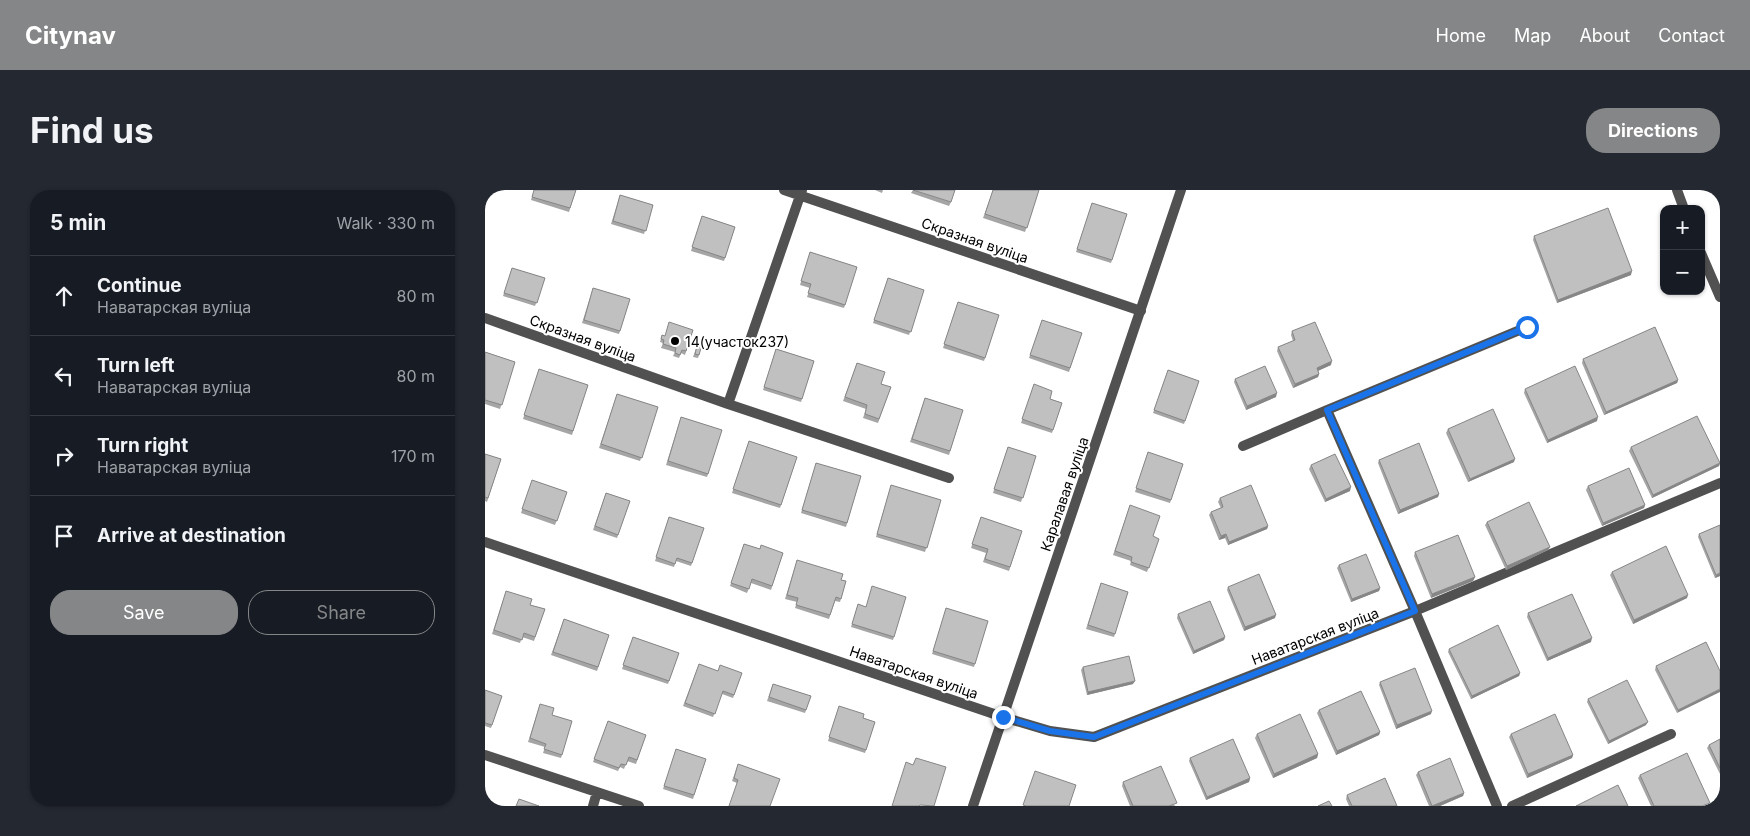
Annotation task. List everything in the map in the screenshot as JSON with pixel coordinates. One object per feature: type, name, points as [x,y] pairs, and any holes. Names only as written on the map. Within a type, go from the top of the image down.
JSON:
[{"type":"street","name":"Скразная вуліца","points":[[784,190],[801,193],[1141,312]]},
{"type":"street","name":"Каралавая вуліца","points":[[973,806],[1181,190]]},
{"type":"street","points":[[1677,190],[1683,205]]},
{"type":"street","points":[[727,404],[801,193]]},
{"type":"street","points":[[1705,262],[1720,297]]},
{"type":"street","name":"Скразная вуліца","points":[[485,318],[727,404],[949,478]]},
{"type":"street","points":[[1243,446],[1527,327]]},
{"type":"street","points":[[1327,410],[1415,611],[1497,806]]},
{"type":"street","name":"Наватарская вуліца","points":[[485,542],[1003,717],[1050,731],[1094,737],[1415,611],[1720,483]]},
{"type":"street","points":[[1512,806],[1671,734]]},
{"type":"street","points":[[485,755],[639,806]]},
{"type":"street","points":[[593,806],[597,792]]},
{"type":"building","points":[[534,190],[576,190],[570,208],[532,197]]},
{"type":"building","points":[[913,190],[955,190],[951,202]]},
{"type":"building","points":[[993,190],[1039,190],[1027,228],[985,214]]},
{"type":"building","points":[[620,195],[653,205],[646,231],[613,221]]},
{"type":"building","points":[[1092,203],[1127,214],[1112,260],[1077,249]]},
{"type":"building","points":[[1608,208],[1632,271],[1558,300],[1534,236]]},
{"type":"building","points":[[702,216],[735,227],[725,258],[692,247]]},
{"type":"building","points":[[810,252],[857,267],[845,305],[808,293],[811,284],[801,281]]},
{"type":"building","points":[[512,268],[545,278],[537,303],[504,293]]},
{"type":"building","points":[[888,278],[924,290],[911,332],[874,320]]},
{"type":"building","points":[[593,288],[630,299],[620,331],[584,320]]},
{"type":"building","points":[[958,302],[999,315],[985,358],[944,344]]},
{"type":"building","points":[[1042,320],[1082,333],[1070,368],[1030,355]]},
{"type":"building","name":"14(участок237)","points":[[669,322],[693,330],[686,351],[682,350],[680,355],[675,353],[676,348],[663,344],[664,340],[661,339],[662,335],[665,336]]},
{"type":"building","points":[[1315,322],[1332,361],[1317,368],[1319,374],[1295,384],[1278,347],[1295,340],[1292,331]]},
{"type":"building","points":[[1655,327],[1678,380],[1606,412],[1583,359]]},
{"type":"building","points":[[697,346],[701,348],[699,355],[695,354]]},
{"type":"building","points":[[776,349],[814,361],[802,399],[764,387]]},
{"type":"building","points":[[485,352],[515,362],[502,405],[485,400]]},
{"type":"building","points":[[857,363],[885,372],[881,384],[891,387],[879,419],[865,414],[867,405],[845,397]]},
{"type":"building","points":[[1265,366],[1277,393],[1247,406],[1235,379]]},
{"type":"building","points":[[1575,366],[1598,417],[1548,440],[1525,389]]},
{"type":"building","points":[[539,369],[588,385],[573,431],[524,415]]},
{"type":"building","points":[[1168,370],[1199,381],[1185,421],[1154,410]]},
{"type":"building","points":[[1034,384],[1052,391],[1050,399],[1062,403],[1053,430],[1022,419]]},
{"type":"building","points":[[617,394],[658,407],[642,458],[601,444]]},
{"type":"building","points":[[925,398],[963,410],[950,451],[912,439]]},
{"type":"building","points":[[1493,409],[1515,459],[1470,479],[1448,429]]},
{"type":"building","points":[[1697,416],[1720,463],[1653,495],[1631,447]]},
{"type":"building","points":[[681,417],[722,430],[708,474],[668,461]]},
{"type":"building","points":[[749,441],[797,457],[781,505],[733,489]]},
{"type":"building","points":[[1419,443],[1439,494],[1400,510],[1379,460]]},
{"type":"building","points":[[1008,447],[1036,456],[1023,498],[994,489]]},
{"type":"building","points":[[1148,452],[1183,464],[1171,500],[1136,488]]},
{"type":"building","points":[[485,454],[501,459],[488,498],[485,497]]},
{"type":"building","points":[[1335,454],[1351,487],[1326,499],[1311,465]]},
{"type":"building","points":[[816,463],[861,476],[847,523],[802,510]]},
{"type":"building","points":[[1629,468],[1645,505],[1603,523],[1588,486]]},
{"type":"building","points":[[532,480],[567,492],[557,521],[522,509]]},
{"type":"building","points":[[891,485],[941,500],[927,548],[877,534]]},
{"type":"building","points":[[1251,485],[1268,526],[1229,542],[1226,534],[1221,536],[1211,512],[1223,507],[1220,498]]},
{"type":"building","points":[[606,493],[630,501],[618,535],[595,526]]},
{"type":"building","points":[[1529,502],[1550,547],[1507,566],[1487,522]]},
{"type":"building","points":[[1130,505],[1160,516],[1153,536],[1159,539],[1149,568],[1131,562],[1132,557],[1115,551]]},
{"type":"building","points":[[669,517],[704,528],[692,563],[677,558],[675,564],[656,557]]},
{"type":"building","points":[[981,517],[1022,531],[1010,567],[985,559],[988,549],[972,544]]},
{"type":"building","points":[[1720,525],[1720,573],[1716,575],[1699,534]]},
{"type":"building","points":[[1458,535],[1475,577],[1432,594],[1415,552]]},
{"type":"building","points":[[744,544],[760,549],[761,545],[783,553],[772,586],[752,579],[749,589],[731,583]]},
{"type":"building","points":[[1666,546],[1688,595],[1634,620],[1612,572]]},
{"type":"building","points":[[1366,554],[1380,588],[1352,599],[1339,565]]},
{"type":"building","points":[[797,560],[843,574],[841,580],[846,581],[841,599],[836,597],[830,615],[796,605],[798,598],[787,595]]},
{"type":"building","points":[[1259,574],[1276,615],[1245,627],[1228,587]]},
{"type":"building","points":[[1101,583],[1128,592],[1115,634],[1088,625]]},
{"type":"building","points":[[872,586],[906,597],[894,637],[852,624],[858,604],[866,607]]},
{"type":"building","points":[[506,591],[532,599],[530,605],[545,609],[535,637],[524,633],[522,640],[494,630]]},
{"type":"building","points":[[1572,594],[1592,638],[1548,658],[1528,613]]},
{"type":"building","points":[[1210,601],[1225,637],[1194,651],[1178,614]]},
{"type":"building","points":[[946,608],[988,621],[975,664],[933,651]]},
{"type":"building","points":[[564,619],[609,635],[598,667],[553,652]]},
{"type":"building","points":[[1498,625],[1520,673],[1472,696],[1449,649]]},
{"type":"building","points":[[633,637],[679,653],[669,681],[623,665]]},
{"type":"building","points":[[1706,642],[1720,671],[1720,689],[1678,710],[1656,666]]},
{"type":"building","points":[[1129,656],[1135,681],[1088,692],[1083,667]]},
{"type":"building","points":[[699,664],[718,671],[720,665],[742,673],[734,695],[723,691],[715,714],[685,703]]},
{"type":"building","points":[[1415,668],[1432,711],[1397,725],[1380,682]]},
{"type":"building","points":[[1627,680],[1648,722],[1609,741],[1588,699]]},
{"type":"building","points":[[773,684],[811,696],[806,710],[769,697]]},
{"type":"building","points":[[485,690],[502,696],[492,725],[485,723]]},
{"type":"building","points":[[1361,691],[1380,732],[1337,751],[1319,710]]},
{"type":"building","points":[[540,704],[554,708],[552,715],[572,721],[562,755],[544,749],[546,744],[530,738]]},
{"type":"building","points":[[839,706],[864,714],[863,718],[875,722],[866,750],[829,737]]},
{"type":"building","points":[[1300,714],[1318,754],[1274,774],[1257,734]]},
{"type":"building","points":[[1555,714],[1573,755],[1528,774],[1511,734]]},
{"type":"building","points":[[608,721],[646,735],[637,760],[629,757],[626,765],[621,764],[619,768],[594,759]]},
{"type":"building","points":[[1233,739],[1250,778],[1207,797],[1190,758]]},
{"type":"building","points":[[1720,739],[1720,768],[1709,745]]},
{"type":"building","points":[[676,749],[706,759],[694,795],[664,786]]},
{"type":"building","points":[[1687,753],[1710,803],[1702,806],[1654,806],[1640,775]]},
{"type":"building","points":[[916,758],[946,767],[934,806],[892,806],[906,762],[913,765]]},
{"type":"building","points":[[1450,758],[1464,793],[1432,806],[1418,772]]},
{"type":"building","points":[[738,764],[780,779],[770,806],[729,806],[738,780],[734,778]]},
{"type":"building","points":[[1161,766],[1177,803],[1169,806],[1133,806],[1123,782]]},
{"type":"building","points":[[1035,771],[1076,785],[1069,806],[1023,805]]},
{"type":"building","points":[[1385,778],[1397,806],[1352,806],[1347,795]]},
{"type":"building","points":[[1618,785],[1628,806],[1576,806]]},
{"type":"building","points":[[519,799],[539,806],[516,806]]},
{"type":"building","points":[[1329,801],[1332,806],[1318,806]]},
{"type":"place","name":"14(участок237)","points":[[675,341]]},
{"type":"route","points":[[1003,717],[1050,731],[1094,737],[1415,611],[1327,410],[1527,327]]}]
